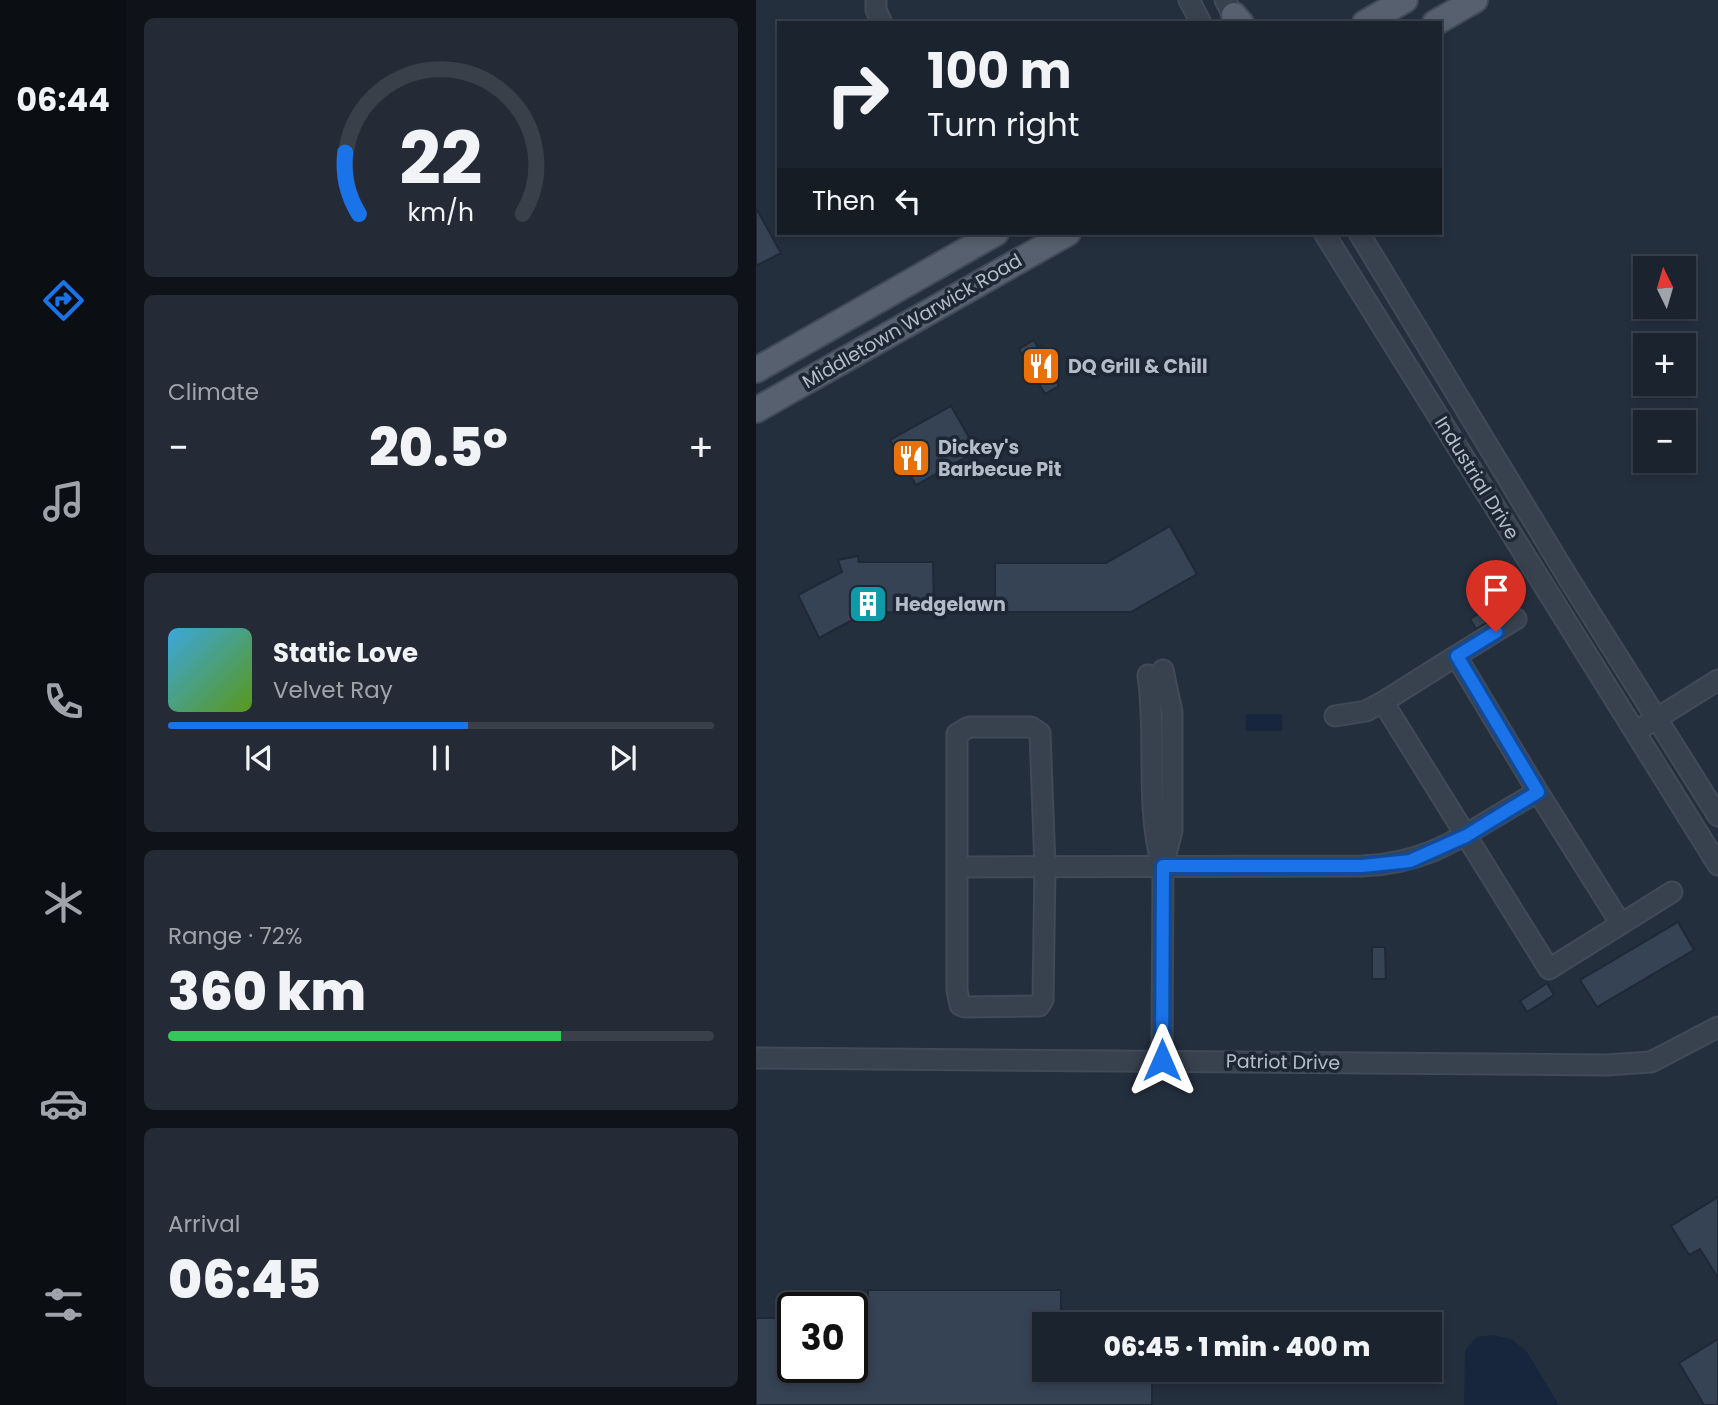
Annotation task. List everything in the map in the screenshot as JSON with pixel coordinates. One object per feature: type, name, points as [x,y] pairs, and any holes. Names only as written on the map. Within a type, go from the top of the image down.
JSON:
[{"type":"main road","points":[[1368,21],[1405,0]]},
{"type":"main road","points":[[1439,21],[1475,0]]},
{"type":"main road","name":"Middletown Warwick Road","points":[[756,370],[992,235]]},
{"type":"main road","name":"Middletown Warwick Road","points":[[756,410],[1064,235]]},
{"type":"street","points":[[876,0],[876,10],[881,21]]},
{"type":"street","points":[[1189,0],[1200,21]]},
{"type":"street","name":"Industrial Drive","points":[[1325,235],[1718,865]]},
{"type":"street","name":"Industrial Drive","points":[[1360,235],[1567,576],[1718,816]]},
{"type":"street","points":[[1335,716],[1366,710],[1383,702],[1516,619]]},
{"type":"street","points":[[1457,656],[1621,924]]},
{"type":"street","points":[[1156,672],[1172,712],[1172,831],[1163,866],[1162,1060]]},
{"type":"street","points":[[1635,732],[1718,680]]},
{"type":"street","points":[[1383,702],[1549,969],[1672,892]]},
{"type":"street","points":[[969,727],[1031,727],[1040,733],[1045,867],[1043,1000],[1039,1006],[1026,1007],[960,1004],[957,734],[969,727]]},
{"type":"street","points":[[957,867],[1381,866],[1410,861],[1466,836],[1538,792]]},
{"type":"street","name":"Patriot Drive","points":[[756,1058],[1162,1060],[1532,1067],[1606,1065],[1650,1062],[1718,1027]]},
{"type":"water","points":[[1246,714],[1282,714],[1282,731],[1246,731]]},
{"type":"water","points":[[1492,1335],[1512,1339],[1527,1352],[1559,1405],[1464,1405],[1465,1350],[1477,1337]]},
{"type":"building","points":[[756,208],[781,253],[756,266]]},
{"type":"building","points":[[1034,340],[1038,348],[1042,345],[1059,374],[1054,377],[1059,386],[1045,394],[1019,349]]},
{"type":"building","points":[[951,406],[977,451],[916,485],[890,440]]},
{"type":"building","points":[[1170,526],[1197,574],[1131,612],[995,612],[995,563],[1106,563]]},
{"type":"building","name":"Hedgelawn","points":[[858,556],[859,562],[933,562],[934,613],[867,612],[819,638],[798,595],[842,572],[838,560]]},
{"type":"building","points":[[1499,602],[1505,611],[1476,629],[1470,619]]},
{"type":"building","points":[[1678,922],[1694,950],[1597,1007],[1580,980]]},
{"type":"building","points":[[1372,947],[1385,947],[1386,979],[1372,979]]},
{"type":"building","points":[[1547,983],[1554,995],[1527,1012],[1520,1001]]},
{"type":"building","points":[[1718,1197],[1718,1278],[1700,1249],[1689,1255],[1671,1226]]},
{"type":"building","points":[[1061,1290],[1061,1312],[1032,1312],[1032,1382],[1152,1382],[1152,1405],[756,1405],[756,1318],[777,1318],[777,1383],[868,1383],[868,1292]]},
{"type":"building","points":[[1718,1339],[1718,1405],[1704,1405],[1679,1363]]},
{"type":"place","name":"DQ Grill & Chill","points":[[1041,366]]},
{"type":"place","name":"Dickey's Barbecue Pit","points":[[911,458]]},
{"type":"place","name":"Hedgelawn","points":[[868,604]]},
{"type":"route","points":[[1162,1060],[1163,866],[1381,866],[1410,861],[1466,836],[1538,792],[1457,656],[1496,632]]}]
